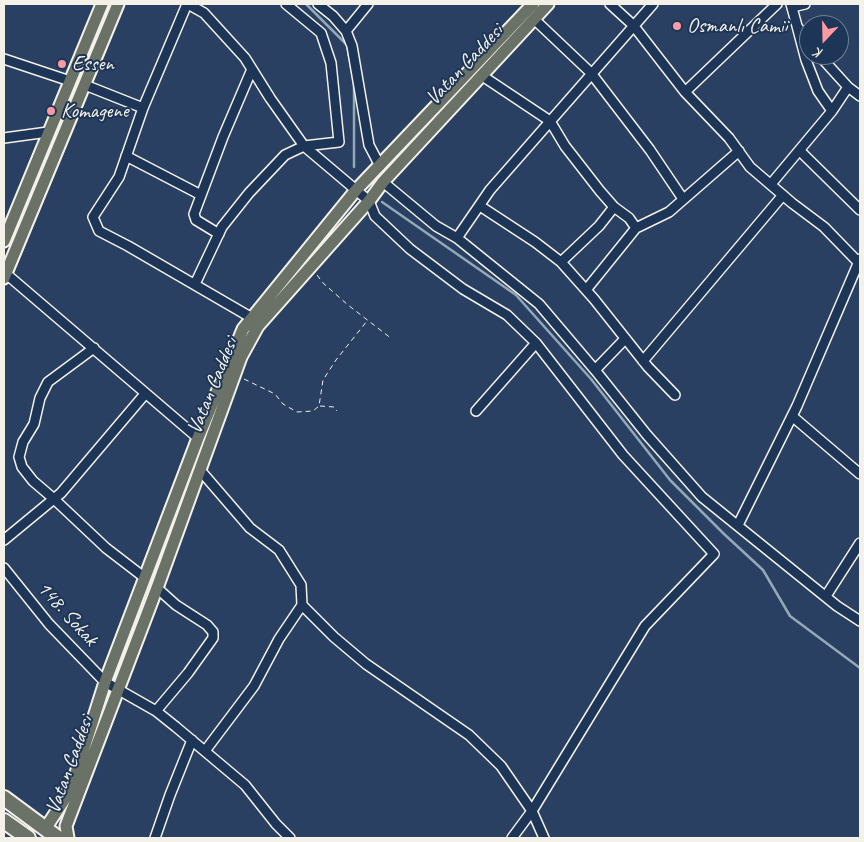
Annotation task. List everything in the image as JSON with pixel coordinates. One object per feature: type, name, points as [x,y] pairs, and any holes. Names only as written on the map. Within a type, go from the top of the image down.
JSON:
[{"type":"highway","points":[[4,798],[58,838]]},
{"type":"highway","points":[[4,821],[28,838]]},
{"type":"main road","points":[[4,241],[102,4]]},
{"type":"main road","points":[[4,274],[118,4]]},
{"type":"main road","name":"Vatan Caddesi","points":[[46,829],[64,800],[75,776],[105,682],[198,438],[243,329],[356,190],[533,4]]},
{"type":"main road","name":"Vatan Caddesi","points":[[68,838],[66,826],[157,588],[234,375],[241,357],[258,326],[369,201],[383,182],[548,4]]},
{"type":"street","points":[[252,318],[99,230],[94,222],[93,217],[119,177],[143,108],[187,4],[204,13],[245,58],[270,98],[304,146],[369,201],[375,216],[410,249],[463,289],[507,315],[536,343],[623,455],[714,554],[645,626],[532,812],[512,838]]},
{"type":"street","points":[[195,284],[222,226],[249,193],[285,155],[304,146],[339,142],[331,63],[321,33],[286,4]]},
{"type":"street","points":[[318,4],[333,16],[346,31],[353,54],[369,145],[380,166]]},
{"type":"street","points":[[346,31],[368,4]]},
{"type":"street","points":[[610,4],[633,25],[685,92],[729,138],[750,167],[824,227],[860,261],[792,416],[738,525]]},
{"type":"street","points":[[457,238],[490,190],[653,4]]},
{"type":"street","points":[[685,92],[777,4]]},
{"type":"street","points":[[805,4],[791,5],[806,60],[818,91],[832,111]]},
{"type":"street","points":[[534,19],[591,73],[650,150],[683,199]]},
{"type":"street","points":[[4,59],[70,81]]},
{"type":"street","points":[[828,65],[848,87],[860,96]]},
{"type":"street","points":[[219,234],[196,220],[194,214],[252,69]]},
{"type":"street","points":[[481,76],[550,121],[565,146],[614,207],[629,218],[636,228]]},
{"type":"street","points":[[85,85],[143,108]]},
{"type":"street","points":[[771,184],[832,111],[848,87]]},
{"type":"street","points":[[4,138],[48,132]]},
{"type":"street","points":[[800,151],[860,210]]},
{"type":"street","points":[[586,290],[636,228],[669,212],[739,152]]},
{"type":"street","points":[[126,156],[201,195]]},
{"type":"street","points":[[383,182],[436,226],[457,238],[539,304],[647,435],[702,497],[826,596],[860,620]]},
{"type":"street","points":[[643,361],[784,195]]},
{"type":"street","points":[[480,206],[562,262],[643,361],[675,395]]},
{"type":"street","points":[[562,262],[599,226],[614,207]]},
{"type":"street","points":[[4,274],[94,348],[198,438]]},
{"type":"street","points":[[595,370],[625,339]]},
{"type":"street","points":[[476,412],[536,343]]},
{"type":"street","points":[[94,348],[48,382],[40,398],[34,424],[22,442],[20,457],[22,467],[32,481],[106,548],[145,578]]},
{"type":"street","points":[[4,540],[62,493],[145,394]]},
{"type":"street","points":[[792,416],[860,474]]},
{"type":"street","points":[[200,470],[250,528],[278,550],[301,585],[302,605],[279,639],[254,686],[205,751]]},
{"type":"street","points":[[826,596],[860,543]]},
{"type":"street","name":"148. Sokak","points":[[4,568],[50,624],[105,682],[156,711],[192,740],[245,785],[276,824],[290,838]]},
{"type":"street","points":[[156,711],[188,673],[212,638],[213,632],[207,625],[176,605],[157,588]]},
{"type":"street","points":[[302,605],[366,664],[469,734],[501,766],[532,812],[544,838]]},
{"type":"street","points":[[155,838],[192,740]]},
{"type":"path","points":[[311,266],[323,283],[367,321],[378,327],[392,339]]},
{"type":"path","points":[[234,375],[275,394],[283,404],[297,412],[313,411],[319,406],[323,380],[336,360],[367,321]]},
{"type":"path","points":[[319,406],[334,407],[337,411]]},
{"type":"waterway","points":[[306,4],[347,45],[354,83],[354,167]]},
{"type":"waterway","points":[[382,202],[516,295],[591,379],[670,480],[763,570],[790,616],[860,668]]},
{"type":"place","name":"Osmanlı Camii","points":[[677,26]]},
{"type":"place","name":"Essen","points":[[62,64]]},
{"type":"place","name":"Komagene","points":[[51,111]]}]
